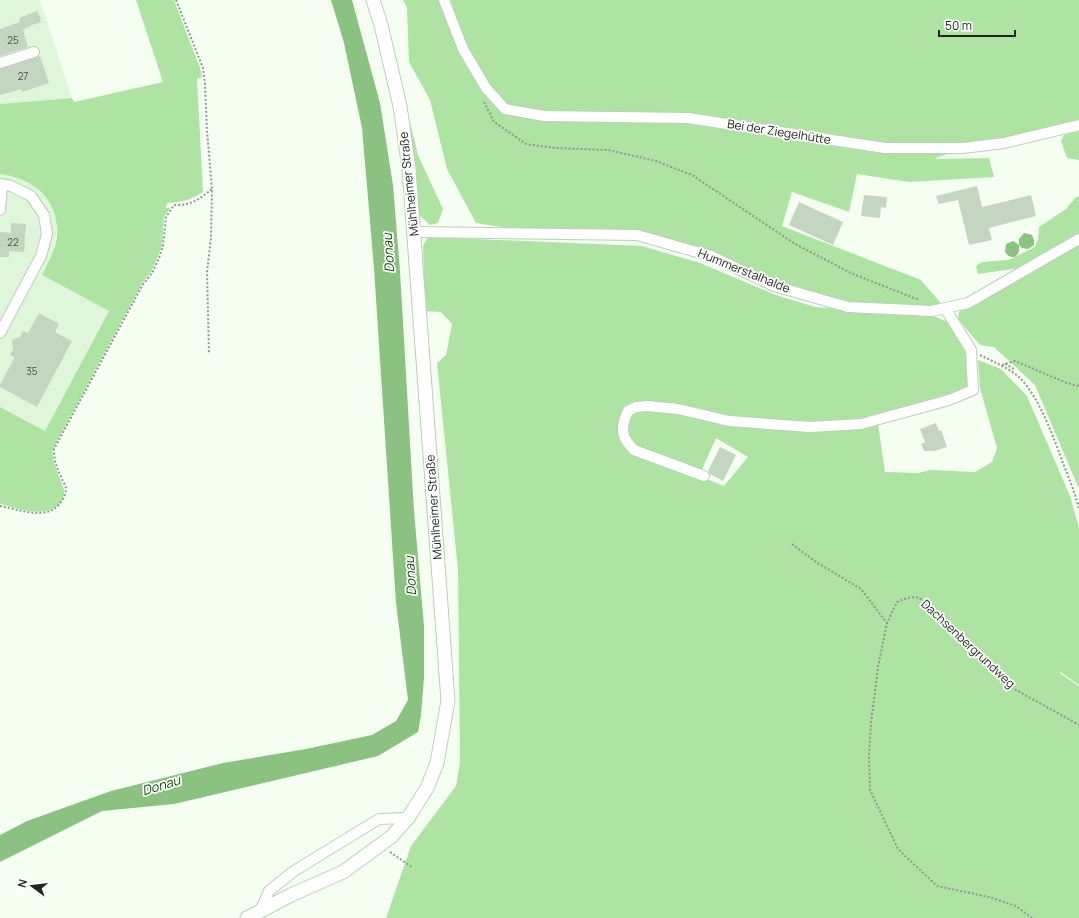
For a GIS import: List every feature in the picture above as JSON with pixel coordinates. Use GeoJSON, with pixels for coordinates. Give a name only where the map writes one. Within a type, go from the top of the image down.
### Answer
{"type":"FeatureCollection","features":[{"type":"Feature","properties":{"kind":"main road","name":"Mühlheimer Straße"},"geometry":{"type":"LineString","coordinates":[[247,918],[291,895],[343,872],[391,837],[408,818],[427,788],[437,763],[448,701],[409,169],[400,106],[381,25],[373,0]]}},
{"type":"Feature","properties":{"kind":"street","name":"Bei der Ziegelhütte"},"geometry":{"type":"LineString","coordinates":[[444,0],[463,49],[484,92],[505,109],[544,116],[688,118],[885,148],[963,148],[1004,143],[1079,125]]}},
{"type":"Feature","properties":{"kind":"street"},"geometry":{"type":"LineString","coordinates":[[0,63],[34,52]]}},
{"type":"Feature","properties":{"kind":"street"},"geometry":{"type":"LineString","coordinates":[[0,210],[1,184],[11,186],[31,196],[44,215],[47,234],[41,256],[0,333]]}},
{"type":"Feature","properties":{"kind":"street","name":"Hummerstalhalde"},"geometry":{"type":"LineString","coordinates":[[414,232],[637,235],[710,256],[774,286],[848,307],[932,311],[968,303],[1079,239]]}},
{"type":"Feature","properties":{"kind":"street"},"geometry":{"type":"LineString","coordinates":[[704,476],[634,450],[625,441],[623,432],[624,420],[628,411],[636,407],[647,406],[678,409],[729,421],[810,427],[861,424],[948,400],[972,390],[971,350],[945,308]]}},
{"type":"Feature","properties":{"kind":"street"},"geometry":{"type":"LineString","coordinates":[[260,911],[269,891],[294,871],[379,819],[408,818]]}},
{"type":"Feature","properties":{"kind":"path"},"geometry":{"type":"LineString","coordinates":[[176,0],[203,68],[205,84],[212,189],[211,238],[207,272],[209,354]]}},
{"type":"Feature","properties":{"kind":"path"},"geometry":{"type":"LineString","coordinates":[[484,92],[494,122],[526,144],[556,148],[608,150],[656,160],[692,175],[795,244],[853,274],[922,301]]}},
{"type":"Feature","properties":{"kind":"path"},"geometry":{"type":"LineString","coordinates":[[0,506],[40,513],[54,510],[63,501],[66,487],[55,463],[54,449],[142,286],[152,273],[163,246],[166,217],[174,206],[182,206],[198,200],[212,189]]}},
{"type":"Feature","properties":{"kind":"path"},"geometry":{"type":"LineString","coordinates":[[971,350],[1001,365],[1020,378],[1032,394],[1052,432],[1079,509]]}},
{"type":"Feature","properties":{"kind":"path"},"geometry":{"type":"LineString","coordinates":[[1001,365],[1015,361],[1067,383],[1079,386]]}},
{"type":"Feature","properties":{"kind":"path"},"geometry":{"type":"LineString","coordinates":[[1005,364],[1014,369]]}},
{"type":"Feature","properties":{"kind":"path"},"geometry":{"type":"LineString","coordinates":[[792,544],[816,562],[861,589],[887,623]]}},
{"type":"Feature","properties":{"kind":"path","name":"Dachsenbergrundweg"},"geometry":{"type":"LineString","coordinates":[[1032,918],[1016,906],[989,897],[937,886],[898,849],[870,790],[869,755],[871,723],[878,667],[887,623],[897,602],[910,596],[922,600],[933,613],[1009,686],[1079,725]]}},
{"type":"Feature","properties":{"kind":"path"},"geometry":{"type":"LineString","coordinates":[[375,848],[391,852],[413,868]]}},
{"type":"Feature","properties":{"kind":"shaded area"},"geometry":{"type":"Polygon","coordinates":[[[0,0],[40,0],[72,98],[0,104],[0,0]]]}},
{"type":"Feature","properties":{"kind":"shaded area"},"geometry":{"type":"Polygon","coordinates":[[[136,0],[174,0],[200,68],[202,77],[197,79],[203,192],[186,200],[167,203],[166,208],[170,208],[164,217],[162,246],[152,270],[142,284],[53,449],[53,460],[64,490],[62,500],[59,504],[46,511],[38,512],[22,510],[0,504],[0,407],[45,431],[109,311],[42,275],[56,241],[57,228],[55,216],[52,206],[39,190],[22,179],[0,174],[0,104],[72,98],[74,102],[163,82],[136,0]]]}},
{"type":"Feature","properties":{"kind":"shaded area"},"geometry":{"type":"Polygon","coordinates":[[[403,0],[1079,0],[1079,125],[963,148],[934,159],[989,158],[994,177],[909,182],[857,174],[849,212],[792,192],[782,226],[921,280],[945,308],[848,307],[774,286],[711,256],[637,235],[545,234],[476,223],[447,169],[430,100],[409,62],[407,8],[403,0]]]}},
{"type":"Feature","properties":{"kind":"shaded area"},"geometry":{"type":"Polygon","coordinates":[[[410,122],[418,155],[443,209],[438,223],[430,225],[419,215],[410,122]]]}},
{"type":"Feature","properties":{"kind":"shaded area"},"geometry":{"type":"Polygon","coordinates":[[[1079,131],[1079,160],[1067,158],[1061,141],[1064,135],[1079,131]]]}},
{"type":"Feature","properties":{"kind":"shaded area"},"geometry":{"type":"Polygon","coordinates":[[[0,174],[12,175],[24,179],[36,187],[47,197],[54,212],[57,229],[53,251],[42,275],[109,311],[45,431],[0,407],[0,174]]]}},
{"type":"Feature","properties":{"kind":"shaded area"},"geometry":{"type":"Polygon","coordinates":[[[1079,196],[1079,234],[1020,268],[978,274],[976,266],[982,262],[1008,260],[1035,247],[1038,239],[1039,227],[1066,209],[1075,198],[1079,196]]]}},
{"type":"Feature","properties":{"kind":"shaded area"},"geometry":{"type":"Polygon","coordinates":[[[428,237],[642,246],[700,263],[776,295],[815,307],[933,316],[946,321],[959,335],[968,360],[969,379],[966,390],[877,417],[885,472],[918,473],[930,470],[975,472],[992,462],[997,448],[980,388],[978,360],[1001,369],[1027,396],[1070,496],[1079,528],[1079,685],[1059,671],[1079,686],[1079,918],[386,918],[411,846],[456,786],[460,762],[458,570],[437,363],[446,355],[452,324],[441,312],[424,311],[423,246],[428,237]],[[716,438],[699,476],[724,486],[748,457],[716,438]]]}},
{"type":"Feature","properties":{"kind":"shaded area"},"geometry":{"type":"Polygon","coordinates":[[[1079,243],[1079,489],[1035,385],[994,347],[980,345],[958,319],[959,312],[1079,243]]]}},
{"type":"Feature","properties":{"kind":"water","name":"Donau"},"geometry":{"type":"Polygon","coordinates":[[[331,0],[352,0],[380,103],[393,185],[400,271],[414,511],[424,626],[424,678],[418,732],[378,756],[174,804],[102,811],[0,862],[0,835],[27,821],[111,791],[223,763],[306,749],[372,735],[396,721],[408,700],[396,603],[374,268],[362,128],[344,43],[331,0]]]}},
{"type":"Feature","properties":{"kind":"water"},"geometry":{"type":"Polygon","coordinates":[[[1024,233],[1032,235],[1034,245],[1028,249],[1022,248],[1019,245],[1019,239],[1024,233]]]}},
{"type":"Feature","properties":{"kind":"water"},"geometry":{"type":"Polygon","coordinates":[[[1013,241],[1019,245],[1019,252],[1013,257],[1010,257],[1005,252],[1006,244],[1013,241]]]}},
{"type":"Feature","properties":{"kind":"building"},"geometry":{"type":"Polygon","coordinates":[[[37,11],[41,22],[23,30],[28,47],[0,56],[0,29],[20,22],[19,18],[37,11]]]}},
{"type":"Feature","properties":{"kind":"building"},"geometry":{"type":"Polygon","coordinates":[[[40,56],[49,83],[22,92],[21,89],[0,95],[0,69],[40,56]]]}},
{"type":"Feature","properties":{"kind":"building"},"geometry":{"type":"Polygon","coordinates":[[[977,186],[982,207],[1031,195],[1036,216],[989,228],[992,240],[969,245],[958,200],[939,204],[936,196],[977,186]]]}},
{"type":"Feature","properties":{"kind":"building"},"geometry":{"type":"Polygon","coordinates":[[[864,195],[887,197],[886,208],[881,207],[880,218],[861,216],[864,195]]]}},
{"type":"Feature","properties":{"kind":"building"},"geometry":{"type":"Polygon","coordinates":[[[799,202],[843,222],[833,245],[789,225],[799,202]]]}},
{"type":"Feature","properties":{"kind":"building"},"geometry":{"type":"Polygon","coordinates":[[[11,223],[26,224],[24,252],[9,251],[9,257],[0,257],[0,232],[11,233],[11,223]]]}},
{"type":"Feature","properties":{"kind":"building"},"geometry":{"type":"Polygon","coordinates":[[[39,313],[59,324],[55,332],[72,341],[37,407],[0,387],[0,385],[15,357],[10,355],[13,349],[12,341],[20,337],[23,331],[28,333],[39,313]]]}},
{"type":"Feature","properties":{"kind":"building"},"geometry":{"type":"Polygon","coordinates":[[[936,423],[939,431],[941,430],[947,447],[934,451],[924,451],[921,444],[925,442],[920,429],[936,423]]]}},
{"type":"Feature","properties":{"kind":"building"},"geometry":{"type":"Polygon","coordinates":[[[720,447],[736,455],[723,481],[710,474],[708,471],[720,447]]]}}]}
